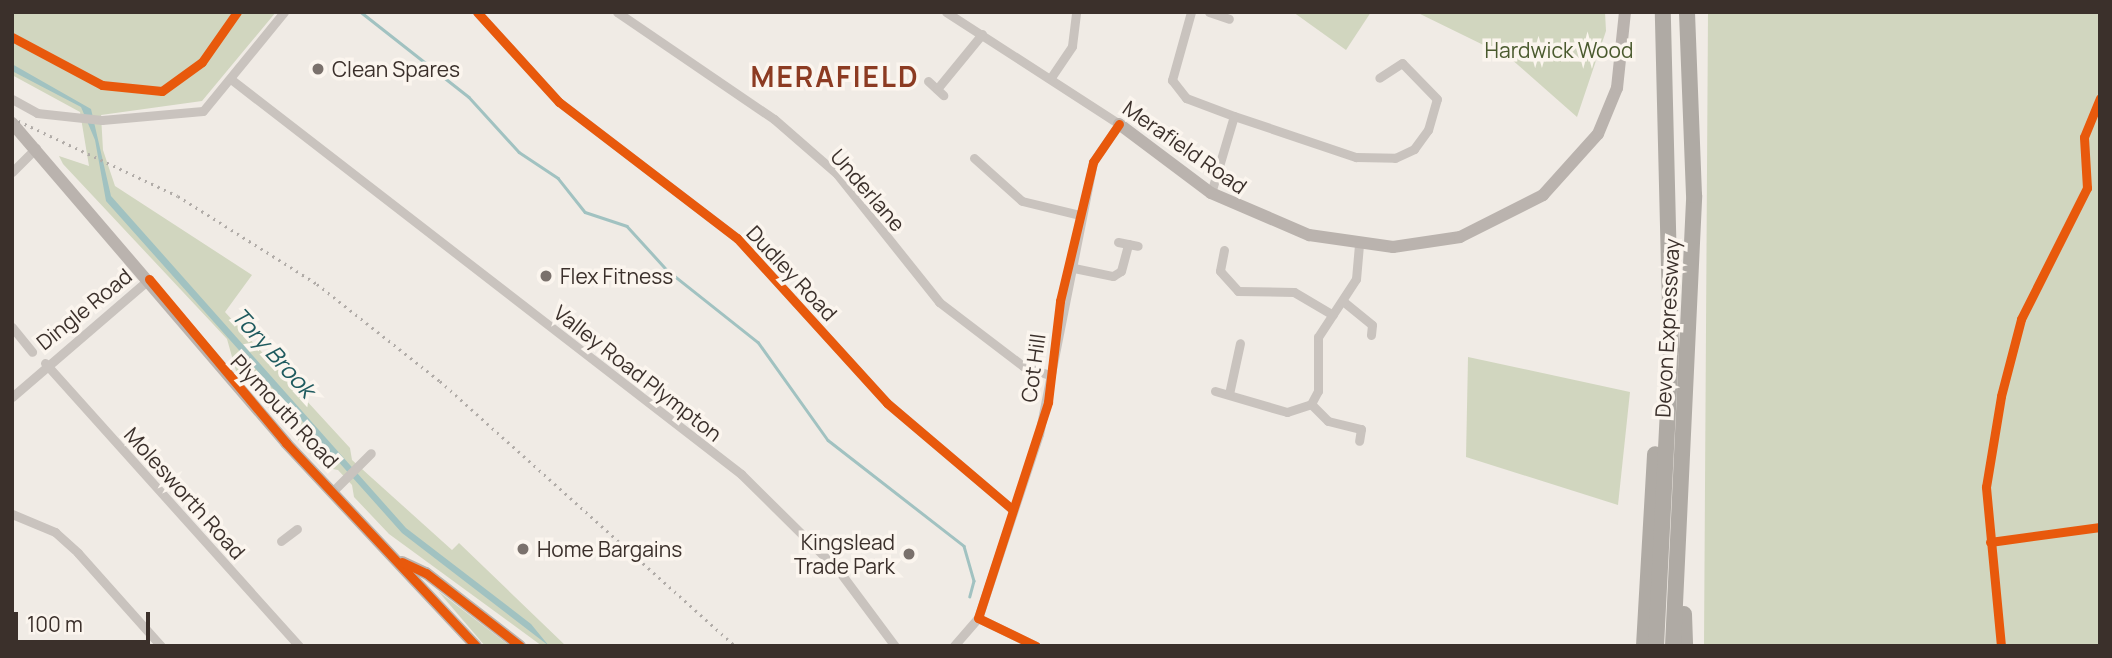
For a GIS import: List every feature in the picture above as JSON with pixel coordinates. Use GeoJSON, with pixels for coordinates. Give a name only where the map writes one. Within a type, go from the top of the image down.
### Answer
{"type":"FeatureCollection","features":[{"type":"Feature","properties":{"kind":"highway","name":"Devon Expressway"},"geometry":{"type":"LineString","coordinates":[[1656,642],[1670,295],[1663,12]]}},
{"type":"Feature","properties":{"kind":"highway","name":"Devon Expressway"},"geometry":{"type":"LineString","coordinates":[[1673,646],[1694,222],[1688,12]]}},
{"type":"Feature","properties":{"kind":"highway"},"geometry":{"type":"LineString","coordinates":[[1644,646],[1670,295]]}},
{"type":"Feature","properties":{"kind":"highway"},"geometry":{"type":"LineString","coordinates":[[1676,571],[1685,646]]}},
{"type":"Feature","properties":{"kind":"main road","name":"Merafield Road"},"geometry":{"type":"LineString","coordinates":[[1119,124],[1211,193],[1255,216],[1359,245],[1420,246],[1460,237],[1513,215],[1551,188],[1598,134],[1617,88],[1625,12]]}},
{"type":"Feature","properties":{"kind":"main road","name":"Plymouth Road"},"geometry":{"type":"LineString","coordinates":[[12,123],[149,279],[286,443],[402,562],[476,646]]}},
{"type":"Feature","properties":{"kind":"main road","name":"Plymouth Road"},"geometry":{"type":"LineString","coordinates":[[402,562],[426,573],[520,646]]}},
{"type":"Feature","properties":{"kind":"street"},"geometry":{"type":"LineString","coordinates":[[12,99],[37,113],[82,119],[102,120],[203,111],[232,80],[284,12]]}},
{"type":"Feature","properties":{"kind":"street","name":"Dudley Road"},"geometry":{"type":"LineString","coordinates":[[477,12],[559,102],[737,238],[887,403],[1013,509]]}},
{"type":"Feature","properties":{"kind":"street","name":"Underlane"},"geometry":{"type":"LineString","coordinates":[[617,12],[774,119],[837,174],[939,302],[1024,366],[1049,375]]}},
{"type":"Feature","properties":{"kind":"street","name":"Merafield Road"},"geometry":{"type":"LineString","coordinates":[[946,12],[1052,76],[1119,124]]}},
{"type":"Feature","properties":{"kind":"street"},"geometry":{"type":"LineString","coordinates":[[1052,76],[1072,46],[1076,12]]}},
{"type":"Feature","properties":{"kind":"street"},"geometry":{"type":"LineString","coordinates":[[1192,12],[1172,80],[1186,98],[1234,116],[1356,157],[1395,158],[1414,149],[1428,130],[1437,99],[1402,63],[1378,78]]}},
{"type":"Feature","properties":{"kind":"street"},"geometry":{"type":"LineString","coordinates":[[1209,12],[1229,19]]}},
{"type":"Feature","properties":{"kind":"street"},"geometry":{"type":"LineString","coordinates":[[928,81],[940,92],[982,34]]}},
{"type":"Feature","properties":{"kind":"street","name":"Valley Road Plympton"},"geometry":{"type":"LineString","coordinates":[[232,80],[741,474],[839,571],[895,646]]}},
{"type":"Feature","properties":{"kind":"street"},"geometry":{"type":"LineString","coordinates":[[1211,193],[1234,116]]}},
{"type":"Feature","properties":{"kind":"street","name":"Cot Hill"},"geometry":{"type":"LineString","coordinates":[[954,646],[978,618],[1048,402],[1049,375],[1080,215],[1102,141],[1119,124]]}},
{"type":"Feature","properties":{"kind":"street"},"geometry":{"type":"LineString","coordinates":[[12,172],[17,159],[32,144]]}},
{"type":"Feature","properties":{"kind":"street"},"geometry":{"type":"LineString","coordinates":[[974,158],[1022,201],[1080,215]]}},
{"type":"Feature","properties":{"kind":"street"},"geometry":{"type":"LineString","coordinates":[[1069,267],[1113,276],[1121,271],[1128,244]]}},
{"type":"Feature","properties":{"kind":"street"},"geometry":{"type":"LineString","coordinates":[[1215,391],[1287,412],[1311,404],[1318,391],[1318,337],[1356,279],[1359,245]]}},
{"type":"Feature","properties":{"kind":"street"},"geometry":{"type":"LineString","coordinates":[[1224,250],[1220,271],[1238,291],[1294,292],[1333,314]]}},
{"type":"Feature","properties":{"kind":"street","name":"Dingle Road"},"geometry":{"type":"LineString","coordinates":[[12,397],[45,363],[149,279]]}},
{"type":"Feature","properties":{"kind":"street"},"geometry":{"type":"LineString","coordinates":[[1343,302],[1372,325],[1371,335]]}},
{"type":"Feature","properties":{"kind":"street"},"geometry":{"type":"LineString","coordinates":[[12,327],[32,352]]}},
{"type":"Feature","properties":{"kind":"street"},"geometry":{"type":"LineString","coordinates":[[1229,394],[1240,343]]}},
{"type":"Feature","properties":{"kind":"street","name":"Molesworth Road"},"geometry":{"type":"LineString","coordinates":[[45,363],[299,646]]}},
{"type":"Feature","properties":{"kind":"street"},"geometry":{"type":"LineString","coordinates":[[1311,404],[1328,421],[1361,429],[1359,442]]}},
{"type":"Feature","properties":{"kind":"street"},"geometry":{"type":"LineString","coordinates":[[334,490],[371,453]]}},
{"type":"Feature","properties":{"kind":"street"},"geometry":{"type":"LineString","coordinates":[[12,514],[55,532],[78,552],[161,646]]}},
{"type":"Feature","properties":{"kind":"street"},"geometry":{"type":"LineString","coordinates":[[281,541],[297,529]]}},
{"type":"Feature","properties":{"kind":"street"},"geometry":{"type":"LineString","coordinates":[[978,618],[1036,646]]}},
{"type":"Feature","properties":{"kind":"green space"},"geometry":{"type":"Polygon","coordinates":[[[12,12],[276,12],[202,101],[101,115],[103,150],[115,186],[252,275],[225,312],[350,448],[352,460],[452,550],[459,543],[566,646],[542,646],[389,534],[354,497],[352,485],[338,470],[323,467],[236,371],[227,339],[63,164],[59,156],[89,166],[80,112],[12,75],[12,12]]]}},
{"type":"Feature","properties":{"kind":"green space"},"geometry":{"type":"Polygon","coordinates":[[[1293,12],[1371,12],[1346,50],[1293,12]]]}},
{"type":"Feature","properties":{"kind":"green space","name":"Hardwick Wood"},"geometry":{"type":"Polygon","coordinates":[[[1416,12],[1605,12],[1606,31],[1577,117],[1510,58],[1416,12]]]}},
{"type":"Feature","properties":{"kind":"green space"},"geometry":{"type":"Polygon","coordinates":[[[1708,12],[2100,12],[2100,646],[1704,646],[1708,12]]]}},
{"type":"Feature","properties":{"kind":"green space"},"geometry":{"type":"Polygon","coordinates":[[[1468,357],[1630,392],[1618,505],[1466,457],[1468,357]]]}},
{"type":"Feature","properties":{"kind":"green space"},"geometry":{"type":"Polygon","coordinates":[[[438,591],[510,646],[485,646],[438,591]]]}},
{"type":"Feature","properties":{"kind":"water"},"geometry":{"type":"Polygon","coordinates":[[[12,64],[91,109],[111,196],[406,528],[531,624],[549,646],[402,533],[106,201],[95,140],[81,107],[12,71],[12,64]]]}},
{"type":"Feature","properties":{"kind":"waterway"},"geometry":{"type":"LineString","coordinates":[[361,12],[469,97],[519,152],[558,178],[585,212],[627,226],[667,270],[758,342],[828,440],[964,546],[974,581],[970,596]]}},
{"type":"Feature","properties":{"kind":"railway"},"geometry":{"type":"LineString","coordinates":[[12,118],[178,196],[317,284],[440,381],[735,646]]}},
{"type":"Feature","properties":{"kind":"cycle path"},"geometry":{"type":"LineString","coordinates":[[12,37],[102,85],[162,91],[202,62],[237,12]]}},
{"type":"Feature","properties":{"kind":"cycle path"},"geometry":{"type":"LineString","coordinates":[[477,12],[559,102],[737,238],[887,403],[1012,509]]}},
{"type":"Feature","properties":{"kind":"cycle path"},"geometry":{"type":"LineString","coordinates":[[2001,646],[1986,487],[2001,396],[2021,319],[2087,188],[2084,137],[2100,98]]}},
{"type":"Feature","properties":{"kind":"cycle path"},"geometry":{"type":"LineString","coordinates":[[1036,646],[978,618],[1048,402],[1060,301],[1093,162],[1119,124]]}},
{"type":"Feature","properties":{"kind":"cycle path"},"geometry":{"type":"LineString","coordinates":[[149,279],[286,443],[476,646]]}},
{"type":"Feature","properties":{"kind":"cycle path"},"geometry":{"type":"LineString","coordinates":[[1990,542],[2100,527]]}},
{"type":"Feature","properties":{"kind":"cycle path"},"geometry":{"type":"LineString","coordinates":[[402,562],[426,573],[520,646]]}},
{"type":"Feature","properties":{"kind":"place","name":"Clean Spares"},"geometry":{"type":"Point","coordinates":[318,69]}},
{"type":"Feature","properties":{"kind":"place","name":"Flex Fitness"},"geometry":{"type":"Point","coordinates":[546,276]}},
{"type":"Feature","properties":{"kind":"place","name":"Home Bargains"},"geometry":{"type":"Point","coordinates":[523,549]}},
{"type":"Feature","properties":{"kind":"place","name":"Kingslead Trade Park"},"geometry":{"type":"Point","coordinates":[909,554]}},
{"type":"Feature","properties":{"kind":"district","name":"MERAFIELD"},"geometry":{"type":"Point","coordinates":[835,76]}},
{"type":"Feature","properties":{"kind":"water label","name":"Tory Brook"},"geometry":{"type":"Point","coordinates":[274,352]}}]}
